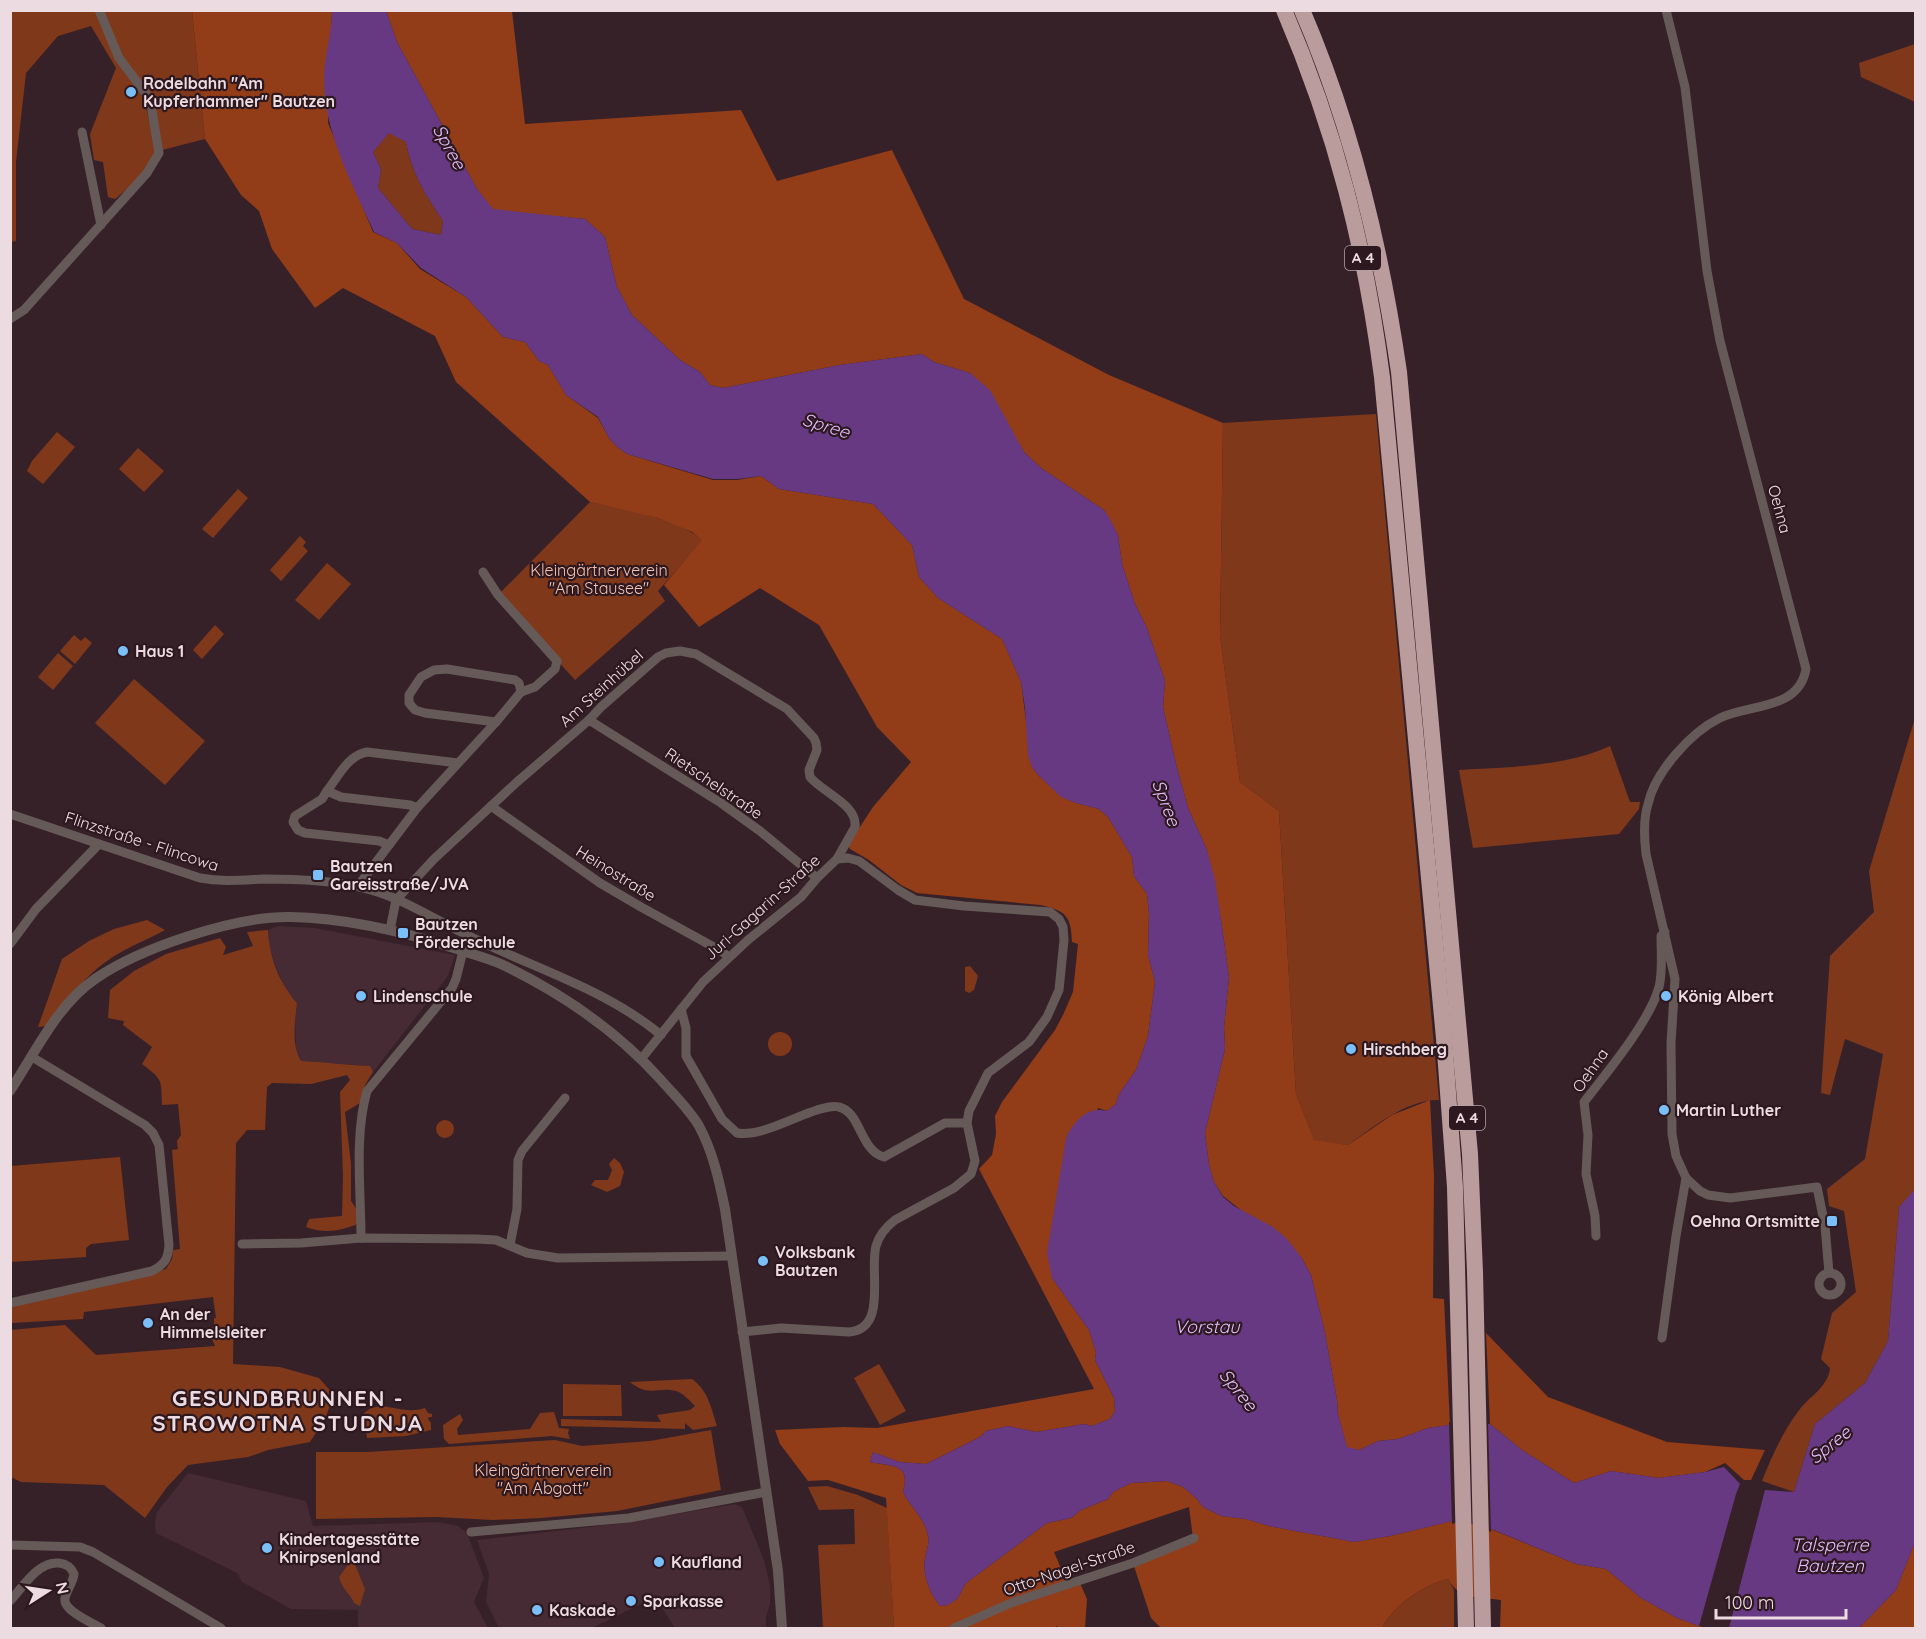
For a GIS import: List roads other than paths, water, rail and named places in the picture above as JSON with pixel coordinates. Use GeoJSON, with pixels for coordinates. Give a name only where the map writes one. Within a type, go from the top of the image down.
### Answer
{"type":"FeatureCollection","features":[{"type":"Feature","properties":{"kind":"highway","name":"A 4"},"geometry":{"type":"LineString","coordinates":[[1284,10],[1322,107],[1343,174],[1374,310],[1434,837]]}},
{"type":"Feature","properties":{"kind":"highway","name":"A 4"},"geometry":{"type":"LineString","coordinates":[[1302,10],[1338,102],[1359,169],[1389,306],[1399,372],[1437,871],[1470,1154],[1468,1367],[1473,1578],[1466,1629]]}},
{"type":"Feature","properties":{"kind":"highway","name":"A 4"},"geometry":{"type":"LineString","coordinates":[[1473,1578],[1483,1629]]}},
{"type":"Feature","properties":{"kind":"street"},"geometry":{"type":"LineString","coordinates":[[10,319],[24,310],[101,225],[147,172],[159,153],[150,99],[119,58],[99,10]]}},
{"type":"Feature","properties":{"kind":"street","name":"Oehna"},"geometry":{"type":"LineString","coordinates":[[1666,10],[1685,87],[1713,308],[1806,669],[1799,689],[1793,694],[1720,718],[1685,742],[1660,777],[1648,802],[1644,833],[1650,874],[1676,980],[1671,1043],[1672,1134],[1676,1156],[1686,1178]]}},
{"type":"Feature","properties":{"kind":"street"},"geometry":{"type":"LineString","coordinates":[[82,132],[101,225]]}},
{"type":"Feature","properties":{"kind":"street"},"geometry":{"type":"LineString","coordinates":[[358,886],[417,808],[521,692],[536,687],[555,669],[557,661],[498,595],[483,572]]}},
{"type":"Feature","properties":{"kind":"street","name":"Am Steinhübel"},"geometry":{"type":"LineString","coordinates":[[396,900],[434,859],[517,782],[658,657],[673,651],[687,651],[706,660],[787,709],[814,738],[817,750],[808,770],[810,777],[849,809],[856,821],[837,859]]}},
{"type":"Feature","properties":{"kind":"street"},"geometry":{"type":"LineString","coordinates":[[496,722],[415,710],[409,703],[409,695],[420,677],[434,670],[447,669],[515,680],[519,683],[521,692]]}},
{"type":"Feature","properties":{"kind":"street","name":"Rietschelstraße"},"geometry":{"type":"LineString","coordinates":[[589,720],[721,803],[760,831],[817,878]]}},
{"type":"Feature","properties":{"kind":"street"},"geometry":{"type":"LineString","coordinates":[[389,845],[379,841],[305,833],[298,830],[293,822],[295,816],[322,799],[350,760],[359,753],[458,763]]}},
{"type":"Feature","properties":{"kind":"street"},"geometry":{"type":"LineString","coordinates":[[327,791],[341,797],[410,805],[417,808]]}},
{"type":"Feature","properties":{"kind":"street","name":"Heinostraße"},"geometry":{"type":"LineString","coordinates":[[491,806],[600,883],[729,957]]}},
{"type":"Feature","properties":{"kind":"street","name":"Flinzstraße - Flincowa"},"geometry":{"type":"LineString","coordinates":[[10,814],[200,878],[221,881],[296,880],[358,886],[415,906],[463,933],[608,999],[634,1013],[661,1035]]}},
{"type":"Feature","properties":{"kind":"street"},"geometry":{"type":"LineString","coordinates":[[10,944],[36,909],[99,844]]}},
{"type":"Feature","properties":{"kind":"street","name":"Juri-Gagarin-Straße"},"geometry":{"type":"LineString","coordinates":[[642,1058],[704,981],[729,957],[801,897],[837,859],[854,859],[915,900],[1050,912],[1059,919],[1063,927],[1064,940],[1059,990],[1053,1006],[1029,1042],[988,1073],[969,1111],[967,1123]]}},
{"type":"Feature","properties":{"kind":"street"},"geometry":{"type":"LineString","coordinates":[[390,930],[396,900]]}},
{"type":"Feature","properties":{"kind":"street"},"geometry":{"type":"LineString","coordinates":[[10,1091],[56,1020],[71,1001],[94,979],[131,959],[173,942],[242,922],[289,917],[390,930],[501,964],[549,990],[607,1029],[642,1058],[680,1101],[706,1141],[718,1173],[778,1571],[782,1629]]}},
{"type":"Feature","properties":{"kind":"street","name":"Oehna"},"geometry":{"type":"LineString","coordinates":[[1596,1236],[1595,1216],[1587,1184],[1588,1135],[1584,1102],[1608,1072],[1650,1009],[1659,987],[1661,936],[1665,932]]}},
{"type":"Feature","properties":{"kind":"street"},"geometry":{"type":"LineString","coordinates":[[361,1238],[360,1132],[367,1091],[452,988],[463,951]]}},
{"type":"Feature","properties":{"kind":"street"},"geometry":{"type":"LineString","coordinates":[[681,1009],[686,1028],[686,1056],[722,1119],[737,1133],[754,1133],[801,1115],[829,1107],[841,1107],[852,1116],[870,1149],[876,1155],[884,1157],[945,1123],[967,1123],[972,1142],[975,1161],[971,1174],[954,1188],[895,1220],[878,1239],[874,1257],[874,1307],[866,1326],[854,1332],[839,1333],[781,1328],[742,1332]]}},
{"type":"Feature","properties":{"kind":"street"},"geometry":{"type":"LineString","coordinates":[[10,1303],[152,1270],[164,1265],[169,1245],[159,1144],[153,1133],[145,1125],[32,1057]]}},
{"type":"Feature","properties":{"kind":"street"},"geometry":{"type":"LineString","coordinates":[[510,1245],[517,1209],[518,1160],[522,1151],[566,1098]]}},
{"type":"Feature","properties":{"kind":"street"},"geometry":{"type":"LineString","coordinates":[[1686,1178],[1708,1195],[1730,1198],[1817,1187],[1825,1226],[1829,1273]]}},
{"type":"Feature","properties":{"kind":"street"},"geometry":{"type":"LineString","coordinates":[[1662,1338],[1686,1178]]}},
{"type":"Feature","properties":{"kind":"street"},"geometry":{"type":"LineString","coordinates":[[242,1244],[301,1243],[361,1238],[476,1239],[496,1240],[527,1253],[558,1258],[731,1256]]}},
{"type":"Feature","properties":{"kind":"street"},"geometry":{"type":"LineString","coordinates":[[471,1532],[629,1518],[766,1492]]}},
{"type":"Feature","properties":{"kind":"street","name":"Otto-Nagel-Straße"},"geometry":{"type":"LineString","coordinates":[[954,1629],[1011,1603],[1132,1563],[1194,1538]]}},
{"type":"Feature","properties":{"kind":"street"},"geometry":{"type":"LineString","coordinates":[[10,1545],[80,1547],[93,1552],[221,1629]]}},
{"type":"Feature","properties":{"kind":"street"},"geometry":{"type":"LineString","coordinates":[[10,1601],[40,1568],[53,1563],[67,1565],[74,1574],[65,1604],[70,1610],[101,1629]]}},
{"type":"Feature","properties":{"kind":"water","name":"Vorstau"},"geometry":{"type":"Polygon","coordinates":[[[332,11],[386,11],[397,42],[477,189],[493,209],[585,219],[605,237],[617,287],[632,315],[680,360],[700,372],[710,385],[723,388],[840,365],[922,354],[934,362],[970,373],[990,390],[1024,452],[1041,468],[1104,510],[1118,535],[1122,564],[1165,681],[1163,707],[1176,764],[1188,808],[1207,850],[1215,880],[1229,977],[1224,1027],[1225,1049],[1205,1133],[1209,1165],[1214,1182],[1223,1197],[1234,1206],[1273,1227],[1287,1239],[1311,1275],[1325,1333],[1338,1414],[1347,1447],[1359,1450],[1378,1441],[1398,1439],[1428,1428],[1462,1423],[1490,1424],[1522,1450],[1574,1483],[1611,1471],[1659,1478],[1724,1467],[1740,1484],[1699,1626],[1677,1618],[1641,1598],[1606,1569],[1576,1564],[1465,1518],[1354,1542],[1269,1526],[1246,1519],[1221,1516],[1203,1507],[1183,1487],[1167,1481],[1131,1483],[1113,1492],[1108,1499],[1081,1510],[1071,1518],[1047,1523],[966,1583],[957,1599],[948,1605],[940,1606],[930,1590],[926,1577],[924,1565],[928,1536],[921,1518],[903,1492],[905,1483],[902,1471],[893,1466],[870,1462],[873,1452],[899,1462],[926,1464],[980,1437],[986,1431],[1008,1426],[1036,1432],[1084,1424],[1092,1426],[1110,1419],[1115,1411],[1114,1398],[1095,1360],[1096,1352],[1089,1330],[1052,1278],[1047,1253],[1066,1138],[1082,1116],[1093,1111],[1107,1111],[1116,1104],[1119,1094],[1136,1070],[1148,1036],[1155,982],[1148,955],[1147,894],[1134,876],[1132,857],[1108,817],[1099,809],[1061,797],[1032,767],[1028,755],[1021,682],[1002,639],[938,598],[919,577],[912,545],[873,504],[779,489],[761,476],[713,479],[627,454],[609,438],[598,417],[566,395],[548,365],[539,361],[525,342],[503,337],[466,297],[421,268],[397,243],[374,232],[334,138],[325,99],[325,62],[332,11]],[[389,133],[373,152],[381,169],[378,188],[412,229],[441,235],[443,221],[420,183],[406,142],[389,133]]]}},
{"type":"Feature","properties":{"kind":"water","name":"Talsperre Bautzen"},"geometry":{"type":"Polygon","coordinates":[[[1915,1189],[1915,1542],[1896,1590],[1859,1628],[1729,1628],[1765,1490],[1794,1492],[1815,1424],[1865,1383],[1888,1341],[1899,1207],[1915,1189]]]}},
{"type":"Feature","properties":{"kind":"place","name":"Rodelbahn \"Am Kupferhammer\" Bautzen"},"geometry":{"type":"Point","coordinates":[131,92]}},
{"type":"Feature","properties":{"kind":"place","name":"Haus 1"},"geometry":{"type":"Point","coordinates":[123,651]}},
{"type":"Feature","properties":{"kind":"place","name":"Bautzen Gareisstraße/JVA"},"geometry":{"type":"Point","coordinates":[318,875]}},
{"type":"Feature","properties":{"kind":"place","name":"Bautzen Förderschule"},"geometry":{"type":"Point","coordinates":[403,933]}},
{"type":"Feature","properties":{"kind":"place","name":"Lindenschule"},"geometry":{"type":"Point","coordinates":[361,996]}},
{"type":"Feature","properties":{"kind":"place","name":"König Albert"},"geometry":{"type":"Point","coordinates":[1666,996]}},
{"type":"Feature","properties":{"kind":"place","name":"Hirschberg"},"geometry":{"type":"Point","coordinates":[1351,1049]}},
{"type":"Feature","properties":{"kind":"place","name":"Martin Luther"},"geometry":{"type":"Point","coordinates":[1664,1110]}},
{"type":"Feature","properties":{"kind":"place","name":"Oehna Ortsmitte"},"geometry":{"type":"Point","coordinates":[1832,1221]}},
{"type":"Feature","properties":{"kind":"place","name":"Volksbank Bautzen"},"geometry":{"type":"Point","coordinates":[763,1261]}},
{"type":"Feature","properties":{"kind":"place","name":"An der Himmelsleiter"},"geometry":{"type":"Point","coordinates":[148,1323]}},
{"type":"Feature","properties":{"kind":"place","name":"Kindertagesstätte Knirpsenland"},"geometry":{"type":"Point","coordinates":[267,1548]}},
{"type":"Feature","properties":{"kind":"place","name":"Kaufland"},"geometry":{"type":"Point","coordinates":[659,1562]}},
{"type":"Feature","properties":{"kind":"place","name":"Sparkasse"},"geometry":{"type":"Point","coordinates":[631,1601]}},
{"type":"Feature","properties":{"kind":"place","name":"Kaskade"},"geometry":{"type":"Point","coordinates":[537,1610]}},
{"type":"Feature","properties":{"kind":"district","name":"GESUNDBRUNNEN - STROWOTNA STUDNJA"},"geometry":{"type":"Point","coordinates":[288,1410]}},
{"type":"Feature","properties":{"kind":"water label","name":"Spree"},"geometry":{"type":"Point","coordinates":[449,147]}},
{"type":"Feature","properties":{"kind":"water label","name":"Spree"},"geometry":{"type":"Point","coordinates":[826,426]}},
{"type":"Feature","properties":{"kind":"water label","name":"Spree"},"geometry":{"type":"Point","coordinates":[1166,803]}},
{"type":"Feature","properties":{"kind":"water label","name":"Spree"},"geometry":{"type":"Point","coordinates":[1238,1390]}},
{"type":"Feature","properties":{"kind":"water label","name":"Spree"},"geometry":{"type":"Point","coordinates":[1830,1445]}},
{"type":"Feature","properties":{"kind":"park label","name":"Kleingärtnerverein \"Am Stausee\""},"geometry":{"type":"Point","coordinates":[599,579]}},
{"type":"Feature","properties":{"kind":"park label","name":"Kleingärtnerverein \"Am Abgott\""},"geometry":{"type":"Point","coordinates":[543,1479]}}]}
